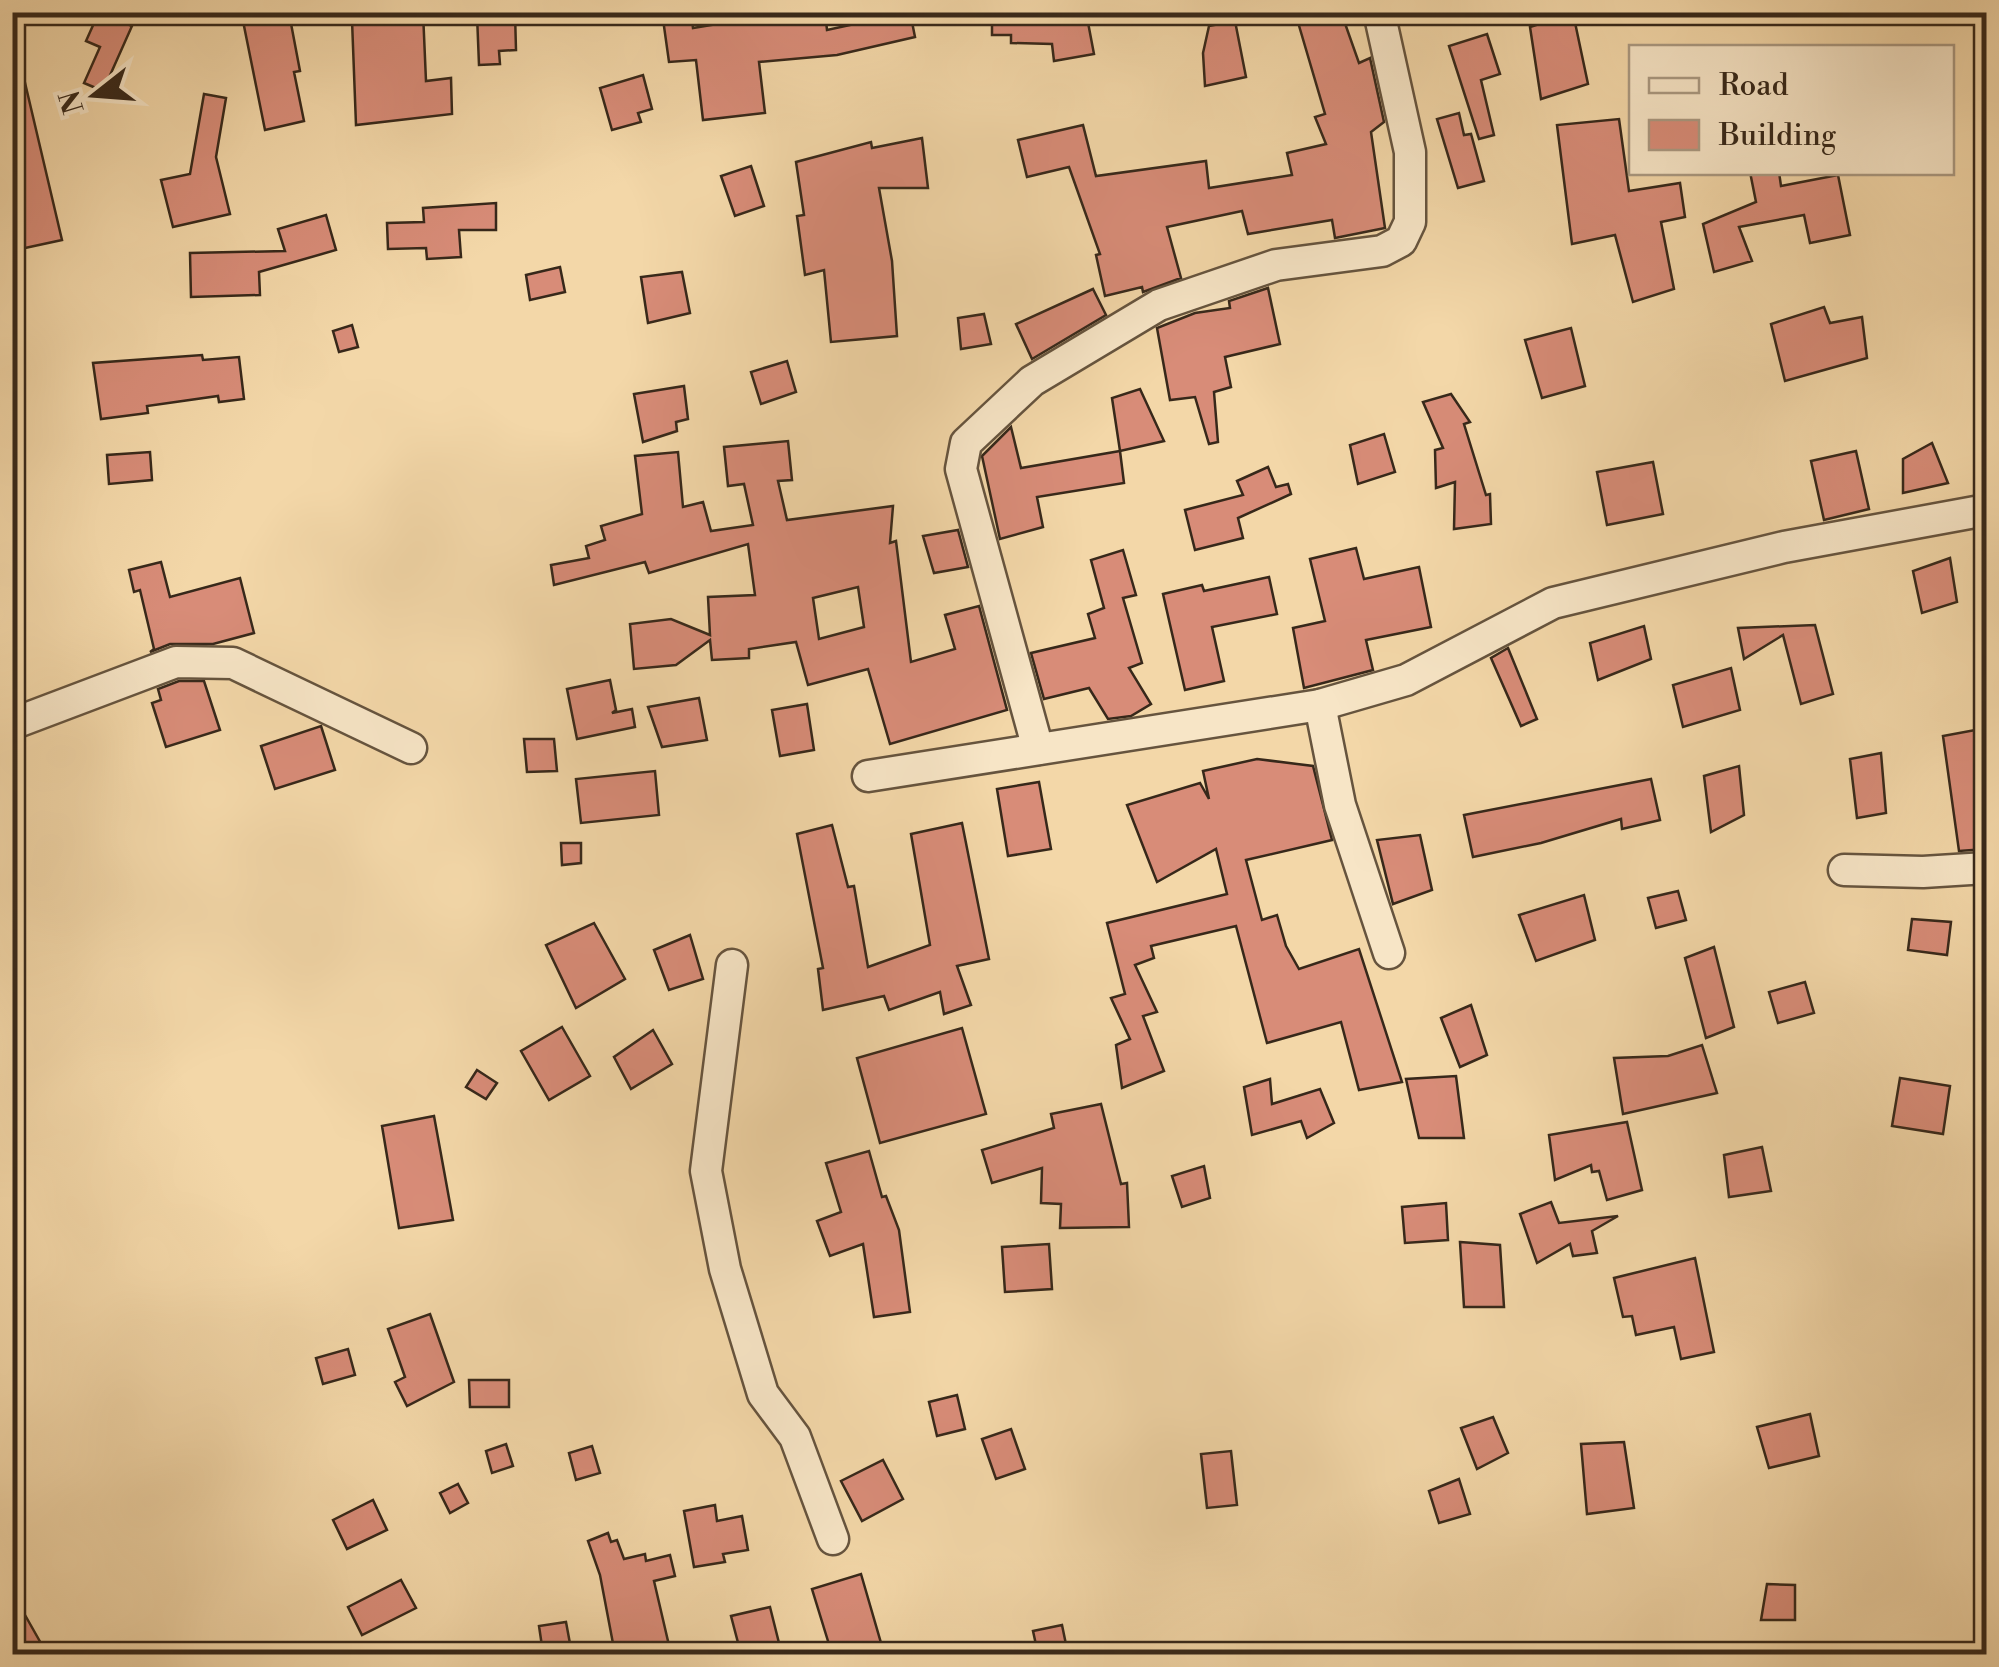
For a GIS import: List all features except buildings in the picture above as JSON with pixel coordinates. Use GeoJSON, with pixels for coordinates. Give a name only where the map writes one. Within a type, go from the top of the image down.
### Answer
{"type":"FeatureCollection","features":[{"type":"Feature","properties":{"kind":"street"},"geometry":{"type":"LineString","coordinates":[[1038,749],[961,470],[966,442],[1032,381],[1159,305],[1276,266],[1382,251],[1401,241],[1410,222],[1410,152],[1380,12]]}},
{"type":"Feature","properties":{"kind":"street"},"geometry":{"type":"LineString","coordinates":[[868,776],[1320,706],[1406,680],[1553,604],[1784,546],[1986,510]]}},
{"type":"Feature","properties":{"kind":"street"},"geometry":{"type":"LineString","coordinates":[[12,724],[176,662],[234,664],[411,748]]}},
{"type":"Feature","properties":{"kind":"street"},"geometry":{"type":"LineString","coordinates":[[1320,706],[1340,804],[1389,953]]}},
{"type":"Feature","properties":{"kind":"street"},"geometry":{"type":"LineString","coordinates":[[1844,870],[1923,872],[1986,868]]}},
{"type":"Feature","properties":{"kind":"street"},"geometry":{"type":"LineString","coordinates":[[732,965],[706,1172],[725,1269],[764,1394],[794,1437],[833,1539]]}}]}
